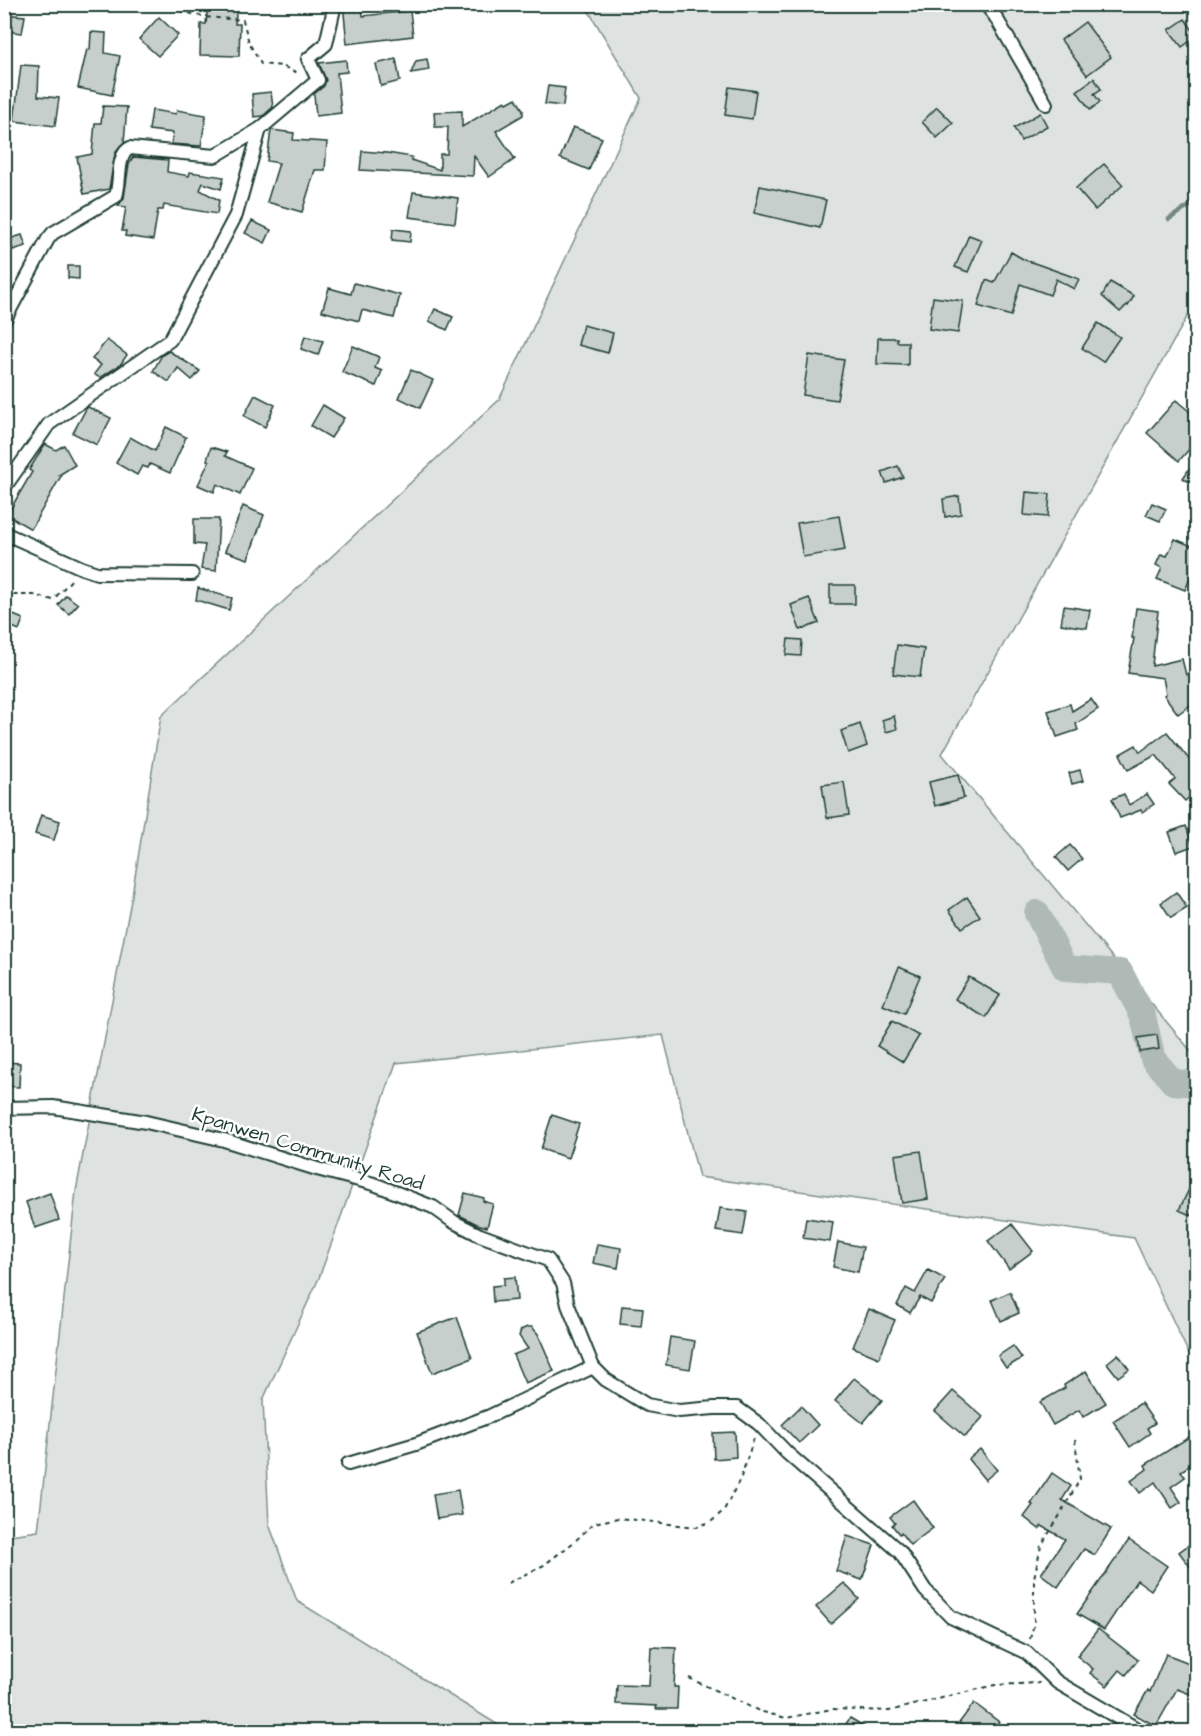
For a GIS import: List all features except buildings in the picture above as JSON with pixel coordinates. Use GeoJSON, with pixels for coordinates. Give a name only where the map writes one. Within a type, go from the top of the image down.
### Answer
{"type":"FeatureCollection","features":[{"type":"Feature","properties":{"kind":"street"},"geometry":{"type":"LineString","coordinates":[[4,321],[53,233],[116,196],[122,155],[125,150],[130,148],[215,156],[260,129],[318,80],[308,59],[326,44],[335,4]]}},
{"type":"Feature","properties":{"kind":"street"},"geometry":{"type":"LineString","coordinates":[[985,4],[996,16],[1046,104]]}},
{"type":"Feature","properties":{"kind":"street"},"geometry":{"type":"LineString","coordinates":[[4,488],[49,424],[170,340],[236,215],[260,129]]}},
{"type":"Feature","properties":{"kind":"street"},"geometry":{"type":"LineString","coordinates":[[4,533],[97,573],[192,574]]}},
{"type":"Feature","properties":{"kind":"street","name":"Kpanwen Community Road"},"geometry":{"type":"LineString","coordinates":[[4,1108],[53,1107],[146,1122],[225,1140],[317,1169],[375,1184],[433,1207],[454,1222],[480,1235],[548,1260],[562,1283],[568,1305],[594,1367],[606,1380],[647,1405],[679,1411],[737,1408],[759,1424],[787,1453],[900,1552],[925,1590],[951,1617],[1027,1653],[1057,1682],[1142,1731]]}},
{"type":"Feature","properties":{"kind":"street"},"geometry":{"type":"LineString","coordinates":[[348,1464],[416,1444],[490,1416],[594,1367]]}},
{"type":"Feature","properties":{"kind":"path"},"geometry":{"type":"LineString","coordinates":[[154,4],[204,17],[243,20],[249,43],[261,64],[282,66],[318,80]]}},
{"type":"Feature","properties":{"kind":"path"},"geometry":{"type":"LineString","coordinates":[[4,595],[34,595],[53,600],[82,568]]}},
{"type":"Feature","properties":{"kind":"path"},"geometry":{"type":"LineString","coordinates":[[508,1583],[544,1565],[594,1523],[618,1518],[697,1527],[712,1521],[724,1510],[741,1477],[759,1424]]}},
{"type":"Feature","properties":{"kind":"path"},"geometry":{"type":"LineString","coordinates":[[1027,1653],[1034,1624],[1035,1578],[1041,1546],[1080,1479],[1075,1440]]}},
{"type":"Feature","properties":{"kind":"path"},"geometry":{"type":"LineString","coordinates":[[688,1678],[759,1711],[786,1718],[832,1710],[889,1711],[995,1685],[1057,1682]]}},
{"type":"Feature","properties":{"kind":"shaded area"},"geometry":{"type":"Polygon","coordinates":[[[585,5],[1196,5],[1196,301],[942,754],[1196,1057],[1196,1369],[1134,1238],[699,1177],[663,1035],[396,1063],[319,1278],[263,1400],[269,1524],[297,1601],[508,1731],[5,1731],[4,1536],[38,1531],[76,1191],[132,895],[161,716],[499,400],[641,98],[585,5]]]}},
{"type":"Feature","properties":{"kind":"waterway"},"geometry":{"type":"LineString","coordinates":[[1169,219],[1196,202]]}},
{"type":"Feature","properties":{"kind":"waterway"},"geometry":{"type":"LineString","coordinates":[[1037,913],[1065,968],[1120,972],[1143,1016],[1153,1059],[1173,1082],[1196,1084]]}}]}
